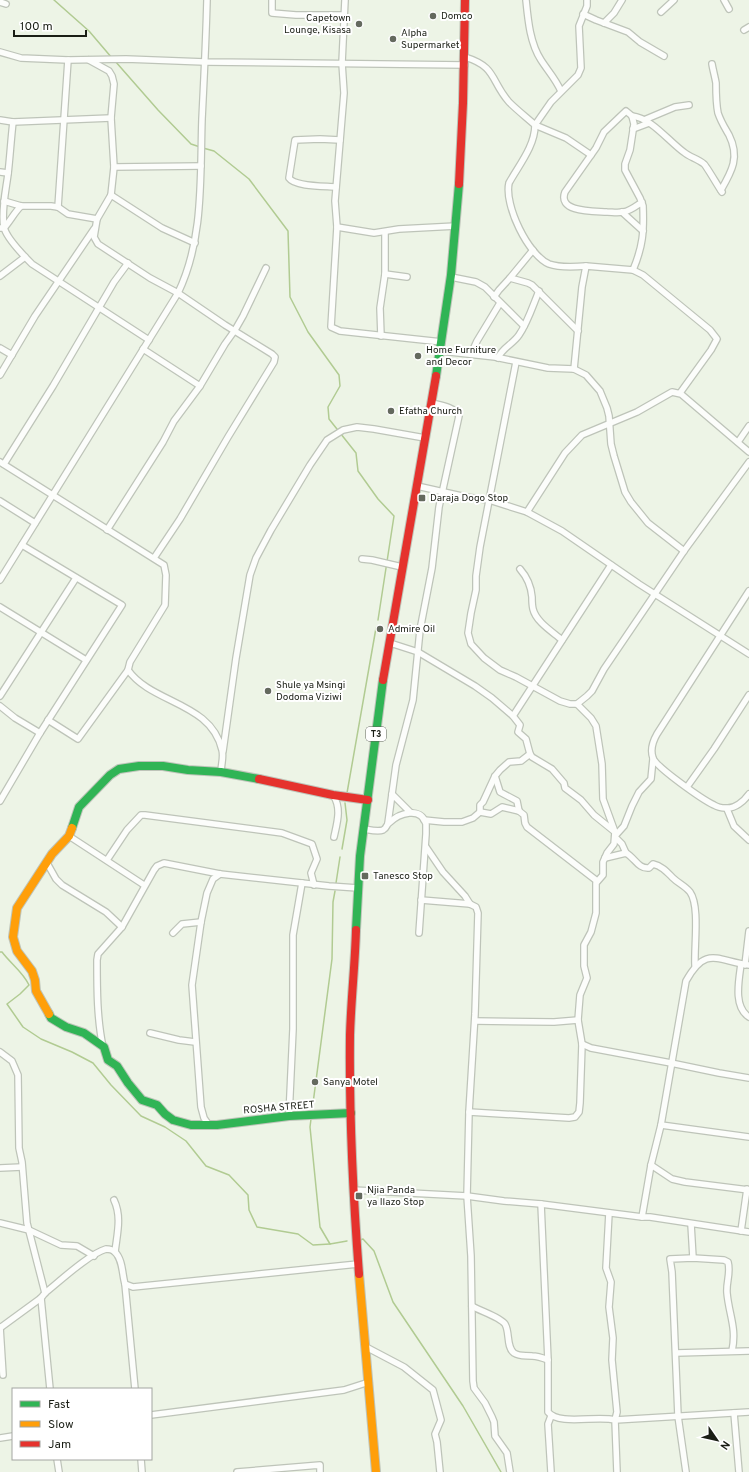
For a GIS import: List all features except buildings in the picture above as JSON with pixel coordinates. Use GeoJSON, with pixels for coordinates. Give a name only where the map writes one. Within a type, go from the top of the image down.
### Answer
{"type":"FeatureCollection","features":[{"type":"Feature","properties":{"kind":"main road","name":"T3"},"geometry":{"type":"LineString","coordinates":[[376,1472],[353,1190],[351,1000],[358,888],[364,829],[377,725],[390,643],[398,566],[417,486],[426,438],[451,277],[456,226],[465,61],[465,0]]}},
{"type":"Feature","properties":{"kind":"main road"},"geometry":{"type":"LineString","coordinates":[[104,1047],[84,1033],[66,1028],[51,1018],[36,991],[32,971],[20,956],[15,946],[13,937],[17,908],[55,850],[68,836],[79,807],[110,775],[119,769],[139,766],[163,766],[188,770],[221,772],[267,780],[333,795],[368,800]]}},
{"type":"Feature","properties":{"kind":"main road","name":"ROSHA STREET"},"geometry":{"type":"LineString","coordinates":[[104,1047],[108,1060],[117,1066],[128,1083],[142,1100],[157,1105],[167,1116],[178,1123],[190,1126],[217,1125],[289,1116],[351,1113]]}},
{"type":"Feature","properties":{"kind":"street"},"geometry":{"type":"LineString","coordinates":[[0,580],[178,293],[188,270],[195,243],[200,202],[207,0]]}},
{"type":"Feature","properties":{"kind":"street"},"geometry":{"type":"LineString","coordinates":[[272,0],[272,13],[296,15],[344,15]]}},
{"type":"Feature","properties":{"kind":"street"},"geometry":{"type":"LineString","coordinates":[[345,0],[342,63],[344,94],[336,187],[335,214],[337,227],[331,327],[340,331],[441,346],[471,354],[548,368],[574,369],[586,375],[600,391],[607,408],[614,456],[625,492],[648,523],[684,551]]}},
{"type":"Feature","properties":{"kind":"street"},"geometry":{"type":"LineString","coordinates":[[526,0],[533,44],[541,60],[556,80],[561,91]]}},
{"type":"Feature","properties":{"kind":"street"},"geometry":{"type":"LineString","coordinates":[[587,0],[587,6],[579,26],[581,68],[578,75],[551,102],[535,125],[535,133],[530,146],[509,183],[510,206],[518,224],[533,250],[548,264],[564,267],[586,266],[633,270],[643,275],[710,330],[717,339],[711,350],[680,393]]}},
{"type":"Feature","properties":{"kind":"street"},"geometry":{"type":"LineString","coordinates":[[604,23],[614,13],[622,0]]}},
{"type":"Feature","properties":{"kind":"street"},"geometry":{"type":"LineString","coordinates":[[661,12],[674,0]]}},
{"type":"Feature","properties":{"kind":"street"},"geometry":{"type":"LineString","coordinates":[[724,0],[730,9]]}},
{"type":"Feature","properties":{"kind":"street"},"geometry":{"type":"LineString","coordinates":[[584,14],[629,32],[640,42],[664,56]]}},
{"type":"Feature","properties":{"kind":"street"},"geometry":{"type":"LineString","coordinates":[[0,52],[21,58],[68,60],[118,59],[205,62],[342,63],[477,61],[486,67],[509,102],[535,125],[566,138],[591,155]]}},
{"type":"Feature","properties":{"kind":"street"},"geometry":{"type":"LineString","coordinates":[[58,208],[68,60]]}},
{"type":"Feature","properties":{"kind":"street"},"geometry":{"type":"LineString","coordinates":[[90,60],[108,70],[112,76],[114,84],[111,118],[114,167],[111,195],[97,219],[94,236],[98,244],[150,278],[178,293],[275,357],[275,360],[228,436],[180,519],[154,558]]}},
{"type":"Feature","properties":{"kind":"street"},"geometry":{"type":"LineString","coordinates":[[642,202],[622,212],[587,212],[567,205],[564,202],[563,196],[602,136],[626,111],[632,116],[638,117],[646,122],[671,140],[685,153],[704,164],[721,191],[732,171],[735,160],[733,146],[729,135],[723,126],[718,110],[716,83],[712,64]]}},
{"type":"Feature","properties":{"kind":"street"},"geometry":{"type":"LineString","coordinates":[[634,128],[675,107],[689,105]]}},
{"type":"Feature","properties":{"kind":"street"},"geometry":{"type":"LineString","coordinates":[[632,116],[634,128],[630,150],[625,164],[625,170],[642,202],[643,231],[641,249],[633,270]]}},
{"type":"Feature","properties":{"kind":"street"},"geometry":{"type":"LineString","coordinates":[[0,120],[13,122],[111,118]]}},
{"type":"Feature","properties":{"kind":"street"},"geometry":{"type":"LineString","coordinates":[[13,122],[2,228],[32,264],[149,340]]}},
{"type":"Feature","properties":{"kind":"street"},"geometry":{"type":"LineString","coordinates":[[336,187],[298,184],[292,182],[289,178],[295,140],[340,140]]}},
{"type":"Feature","properties":{"kind":"street"},"geometry":{"type":"LineString","coordinates":[[114,167],[201,166]]}},
{"type":"Feature","properties":{"kind":"street"},"geometry":{"type":"LineString","coordinates":[[0,172],[8,173]]}},
{"type":"Feature","properties":{"kind":"street"},"geometry":{"type":"LineString","coordinates":[[111,195],[162,228],[195,243]]}},
{"type":"Feature","properties":{"kind":"street"},"geometry":{"type":"LineString","coordinates":[[4,202],[21,206],[52,206],[68,214],[97,219]]}},
{"type":"Feature","properties":{"kind":"street"},"geometry":{"type":"LineString","coordinates":[[2,228],[11,220],[12,216],[21,206]]}},
{"type":"Feature","properties":{"kind":"street"},"geometry":{"type":"LineString","coordinates":[[622,212],[643,231]]}},
{"type":"Feature","properties":{"kind":"street"},"geometry":{"type":"LineString","coordinates":[[0,375],[35,316],[96,226]]}},
{"type":"Feature","properties":{"kind":"street"},"geometry":{"type":"LineString","coordinates":[[337,227],[374,233],[399,229],[456,226]]}},
{"type":"Feature","properties":{"kind":"street"},"geometry":{"type":"LineString","coordinates":[[381,336],[380,308],[385,274],[386,240],[384,232]]}},
{"type":"Feature","properties":{"kind":"street"},"geometry":{"type":"LineString","coordinates":[[494,298],[533,250]]}},
{"type":"Feature","properties":{"kind":"street"},"geometry":{"type":"LineString","coordinates":[[0,276],[25,257]]}},
{"type":"Feature","properties":{"kind":"street"},"geometry":{"type":"LineString","coordinates":[[48,720],[78,739],[128,670],[130,662],[165,605],[166,570],[164,565],[2,463],[53,386],[99,307],[128,263]]}},
{"type":"Feature","properties":{"kind":"street"},"geometry":{"type":"LineString","coordinates":[[574,369],[582,287],[585,278],[586,266]]}},
{"type":"Feature","properties":{"kind":"street"},"geometry":{"type":"LineString","coordinates":[[107,530],[163,442],[174,421],[200,386],[224,344],[243,316],[266,268]]}},
{"type":"Feature","properties":{"kind":"street"},"geometry":{"type":"LineString","coordinates":[[385,274],[407,277]]}},
{"type":"Feature","properties":{"kind":"street"},"geometry":{"type":"LineString","coordinates":[[451,277],[476,282],[485,287],[494,298],[524,326]]}},
{"type":"Feature","properties":{"kind":"street"},"geometry":{"type":"LineString","coordinates":[[510,278],[528,283],[539,291],[578,331]]}},
{"type":"Feature","properties":{"kind":"street"},"geometry":{"type":"LineString","coordinates":[[498,358],[502,350],[519,336],[539,291]]}},
{"type":"Feature","properties":{"kind":"street"},"geometry":{"type":"LineString","coordinates":[[471,354],[477,341],[500,303]]}},
{"type":"Feature","properties":{"kind":"street"},"geometry":{"type":"LineString","coordinates":[[0,348],[12,355]]}},
{"type":"Feature","properties":{"kind":"street"},"geometry":{"type":"LineString","coordinates":[[143,349],[200,386]]}},
{"type":"Feature","properties":{"kind":"street"},"geometry":{"type":"LineString","coordinates":[[516,362],[480,548],[476,576],[476,590],[468,633],[470,644],[500,670],[560,701],[570,704],[577,704],[592,691],[608,663],[684,551],[724,494],[749,462]]}},
{"type":"Feature","properties":{"kind":"street"},"geometry":{"type":"LineString","coordinates":[[527,512],[572,445],[582,435],[637,412],[665,395],[675,392],[680,393],[749,452]]}},
{"type":"Feature","properties":{"kind":"street"},"geometry":{"type":"LineString","coordinates":[[364,829],[381,830],[386,828],[388,823],[396,765],[413,700],[420,630],[432,568],[439,507],[459,416],[455,411],[432,403]]}},
{"type":"Feature","properties":{"kind":"street"},"geometry":{"type":"LineString","coordinates":[[738,442],[749,426]]}},
{"type":"Feature","properties":{"kind":"street"},"geometry":{"type":"LineString","coordinates":[[221,772],[236,658],[250,575],[256,558],[290,498],[326,440],[343,430],[357,428],[374,429],[426,438]]}},
{"type":"Feature","properties":{"kind":"street"},"geometry":{"type":"LineString","coordinates":[[417,486],[489,500],[527,512],[562,531],[655,594],[720,634],[749,654]]}},
{"type":"Feature","properties":{"kind":"street"},"geometry":{"type":"LineString","coordinates":[[0,501],[35,524]]}},
{"type":"Feature","properties":{"kind":"street"},"geometry":{"type":"LineString","coordinates":[[0,801],[48,720],[122,605],[22,545]]}},
{"type":"Feature","properties":{"kind":"street"},"geometry":{"type":"LineString","coordinates":[[362,560],[383,562],[398,566]]}},
{"type":"Feature","properties":{"kind":"street"},"geometry":{"type":"LineString","coordinates":[[512,716],[611,565]]}},
{"type":"Feature","properties":{"kind":"street"},"geometry":{"type":"LineString","coordinates":[[520,569],[527,577],[531,588],[533,610],[535,614],[562,640]]}},
{"type":"Feature","properties":{"kind":"street"},"geometry":{"type":"LineString","coordinates":[[0,696],[76,578]]}},
{"type":"Feature","properties":{"kind":"street"},"geometry":{"type":"LineString","coordinates":[[615,835],[624,826],[639,792],[651,779],[653,759],[652,752],[655,738],[720,634],[749,591]]}},
{"type":"Feature","properties":{"kind":"street"},"geometry":{"type":"LineString","coordinates":[[0,607],[86,660]]}},
{"type":"Feature","properties":{"kind":"street"},"geometry":{"type":"LineString","coordinates":[[390,643],[418,652],[481,690],[512,716],[520,725],[518,732],[526,739],[532,757],[552,769],[564,783],[566,788],[581,800],[615,835],[622,844],[626,853],[640,866],[649,868],[653,864],[663,868],[689,891],[692,897],[695,915],[695,965]]}},
{"type":"Feature","properties":{"kind":"street"},"geometry":{"type":"LineString","coordinates":[[128,670],[136,680],[184,706],[211,726],[223,752]]}},
{"type":"Feature","properties":{"kind":"street"},"geometry":{"type":"LineString","coordinates":[[686,787],[714,749],[749,695]]}},
{"type":"Feature","properties":{"kind":"street"},"geometry":{"type":"LineString","coordinates":[[469,1112],[569,1118],[575,1117],[579,1112],[582,1044],[578,1020],[580,995],[587,978],[584,966],[584,945],[594,922],[597,906],[597,893],[595,886],[597,881],[603,875],[603,862],[614,844],[615,835],[603,799],[602,764],[596,726],[591,718],[577,704]]}},
{"type":"Feature","properties":{"kind":"street"},"geometry":{"type":"LineString","coordinates":[[0,706],[15,718],[40,733]]}},
{"type":"Feature","properties":{"kind":"street"},"geometry":{"type":"LineString","coordinates":[[424,820],[462,822],[474,818],[480,812],[480,805],[483,802],[495,776],[507,764],[521,761],[530,754]]}},
{"type":"Feature","properties":{"kind":"street"},"geometry":{"type":"LineString","coordinates":[[653,759],[686,787],[714,805],[727,809],[737,806],[749,794]]}},
{"type":"Feature","properties":{"kind":"street"},"geometry":{"type":"LineString","coordinates":[[495,776],[500,792],[505,796],[515,799],[519,811]]}},
{"type":"Feature","properties":{"kind":"street"},"geometry":{"type":"LineString","coordinates":[[392,794],[410,812]]}},
{"type":"Feature","properties":{"kind":"street"},"geometry":{"type":"LineString","coordinates":[[333,795],[338,806],[334,837]]}},
{"type":"Feature","properties":{"kind":"street"},"geometry":{"type":"LineString","coordinates":[[480,812],[491,814],[503,807],[519,811],[524,815],[525,824],[527,827],[597,881]]}},
{"type":"Feature","properties":{"kind":"street"},"geometry":{"type":"LineString","coordinates":[[727,809],[734,826],[749,840]]}},
{"type":"Feature","properties":{"kind":"street"},"geometry":{"type":"LineString","coordinates":[[388,823],[403,813],[410,812],[417,814],[426,824],[426,847],[419,933]]}},
{"type":"Feature","properties":{"kind":"street"},"geometry":{"type":"LineString","coordinates":[[107,860],[127,830],[141,815],[145,815],[282,833],[312,844],[317,860],[311,873],[314,885]]}},
{"type":"Feature","properties":{"kind":"street"},"geometry":{"type":"LineString","coordinates":[[68,836],[144,885]]}},
{"type":"Feature","properties":{"kind":"street"},"geometry":{"type":"LineString","coordinates":[[426,847],[443,872],[465,896],[470,904]]}},
{"type":"Feature","properties":{"kind":"street"},"geometry":{"type":"LineString","coordinates":[[605,858],[626,853]]}},
{"type":"Feature","properties":{"kind":"street"},"geometry":{"type":"LineString","coordinates":[[47,863],[56,879],[62,885],[106,912],[122,928]]}},
{"type":"Feature","properties":{"kind":"street"},"geometry":{"type":"LineString","coordinates":[[104,1047],[100,1034],[98,1013],[97,960],[102,949],[122,928],[144,885],[157,866],[164,863],[220,874],[314,885],[358,888]]}},
{"type":"Feature","properties":{"kind":"street"},"geometry":{"type":"LineString","coordinates":[[208,1125],[201,1107],[195,1042],[192,985],[201,922],[210,885],[215,876],[220,874]]}},
{"type":"Feature","properties":{"kind":"street"},"geometry":{"type":"LineString","coordinates":[[289,1116],[293,1029],[293,935],[302,883]]}},
{"type":"Feature","properties":{"kind":"street"},"geometry":{"type":"LineString","coordinates":[[421,900],[470,904],[476,907],[478,913],[475,1021],[469,1112],[467,1196],[471,1256],[472,1361],[474,1388],[485,1403],[492,1417],[494,1422],[494,1436],[507,1453],[510,1472]]}},
{"type":"Feature","properties":{"kind":"street"},"geometry":{"type":"LineString","coordinates":[[173,933],[182,924],[201,922]]}},
{"type":"Feature","properties":{"kind":"street"},"geometry":{"type":"LineString","coordinates":[[749,931],[745,965],[738,992],[740,1005],[745,1015],[749,1017]]}},
{"type":"Feature","properties":{"kind":"street"},"geometry":{"type":"LineString","coordinates":[[642,1218],[650,1165],[661,1125],[686,981],[695,965],[705,958],[722,959],[745,965]]}},
{"type":"Feature","properties":{"kind":"street"},"geometry":{"type":"LineString","coordinates":[[475,1021],[554,1022],[578,1020]]}},
{"type":"Feature","properties":{"kind":"street"},"geometry":{"type":"LineString","coordinates":[[150,1033],[195,1042]]}},
{"type":"Feature","properties":{"kind":"street"},"geometry":{"type":"LineString","coordinates":[[582,1044],[591,1048],[749,1078]]}},
{"type":"Feature","properties":{"kind":"street"},"geometry":{"type":"LineString","coordinates":[[0,1052],[12,1061],[18,1075],[19,1148],[22,1158],[28,1230],[43,1295],[50,1388]]}},
{"type":"Feature","properties":{"kind":"street"},"geometry":{"type":"LineString","coordinates":[[661,1125],[749,1137]]}},
{"type":"Feature","properties":{"kind":"street"},"geometry":{"type":"LineString","coordinates":[[650,1165],[672,1179],[748,1190],[741,1231]]}},
{"type":"Feature","properties":{"kind":"street"},"geometry":{"type":"LineString","coordinates":[[0,1168],[22,1167]]}},
{"type":"Feature","properties":{"kind":"street"},"geometry":{"type":"LineString","coordinates":[[353,1190],[467,1196],[541,1204],[642,1218],[650,1217],[749,1232]]}},
{"type":"Feature","properties":{"kind":"street"},"geometry":{"type":"LineString","coordinates":[[114,1200],[119,1217],[115,1252]]}},
{"type":"Feature","properties":{"kind":"street"},"geometry":{"type":"LineString","coordinates":[[541,1204],[548,1360],[547,1408],[551,1416],[561,1419],[605,1418],[615,1420],[749,1412]]}},
{"type":"Feature","properties":{"kind":"street"},"geometry":{"type":"LineString","coordinates":[[609,1213],[606,1268],[611,1282],[609,1307],[613,1338],[612,1360],[617,1412],[615,1420],[617,1472]]}},
{"type":"Feature","properties":{"kind":"street"},"geometry":{"type":"LineString","coordinates":[[0,1223],[28,1230],[61,1245],[76,1246],[94,1256]]}},
{"type":"Feature","properties":{"kind":"street"},"geometry":{"type":"LineString","coordinates":[[691,1224],[693,1258]]}},
{"type":"Feature","properties":{"kind":"street"},"geometry":{"type":"LineString","coordinates":[[3,1375],[0,1327],[94,1256],[107,1249],[111,1249],[115,1252],[120,1261],[126,1284],[135,1388]]}},
{"type":"Feature","properties":{"kind":"street"},"geometry":{"type":"LineString","coordinates":[[686,1472],[678,1416],[672,1272],[670,1259],[693,1258],[724,1260],[728,1262],[730,1272],[727,1295],[734,1338],[732,1351]]}},
{"type":"Feature","properties":{"kind":"street"},"geometry":{"type":"LineString","coordinates":[[126,1284],[133,1287],[358,1264]]}},
{"type":"Feature","properties":{"kind":"street"},"geometry":{"type":"LineString","coordinates":[[472,1306],[504,1323],[510,1348],[514,1353],[519,1356],[530,1355],[548,1360]]}},
{"type":"Feature","properties":{"kind":"street"},"geometry":{"type":"LineString","coordinates":[[366,1347],[404,1367],[434,1390],[441,1420],[434,1434],[437,1442],[440,1472]]}},
{"type":"Feature","properties":{"kind":"street"},"geometry":{"type":"LineString","coordinates":[[676,1353],[749,1351]]}},
{"type":"Feature","properties":{"kind":"street"},"geometry":{"type":"LineString","coordinates":[[152,1415],[344,1390],[369,1382]]}},
{"type":"Feature","properties":{"kind":"street"},"geometry":{"type":"LineString","coordinates":[[734,1413],[739,1472]]}},
{"type":"Feature","properties":{"kind":"street"},"geometry":{"type":"LineString","coordinates":[[551,1416],[548,1424],[551,1472]]}},
{"type":"Feature","properties":{"kind":"street"},"geometry":{"type":"LineString","coordinates":[[0,1438],[12,1436]]}},
{"type":"Feature","properties":{"kind":"street"},"geometry":{"type":"LineString","coordinates":[[57,1460],[59,1472]]}},
{"type":"Feature","properties":{"kind":"street"},"geometry":{"type":"LineString","coordinates":[[141,1460],[142,1472]]}},
{"type":"Feature","properties":{"kind":"street"},"geometry":{"type":"LineString","coordinates":[[237,1472],[320,1465],[320,1472]]}},
{"type":"Feature","properties":{"kind":"waterway"},"geometry":{"type":"LineString","coordinates":[[54,0],[89,31],[112,58]]}},
{"type":"Feature","properties":{"kind":"waterway"},"geometry":{"type":"LineString","coordinates":[[115,61],[158,110],[191,144],[200,147]]}},
{"type":"Feature","properties":{"kind":"waterway"},"geometry":{"type":"LineString","coordinates":[[203,148],[214,151],[249,179],[288,231],[290,297],[308,332],[339,375],[340,386],[328,407],[329,419],[356,453],[358,471],[378,499],[394,516],[378,620]]}},
{"type":"Feature","properties":{"kind":"waterway"},"geometry":{"type":"LineString","coordinates":[[347,793],[376,628]]}},
{"type":"Feature","properties":{"kind":"waterway"},"geometry":{"type":"LineString","coordinates":[[342,849],[347,820],[345,803]]}},
{"type":"Feature","properties":{"kind":"waterway"},"geometry":{"type":"LineString","coordinates":[[336,883],[340,857]]}},
{"type":"Feature","properties":{"kind":"waterway"},"geometry":{"type":"LineString","coordinates":[[312,1111],[332,959],[333,902],[335,891]]}},
{"type":"Feature","properties":{"kind":"waterway"},"geometry":{"type":"LineString","coordinates":[[0,952],[2,952],[20,972],[29,985],[7,1004],[23,1027],[41,1039],[93,1063],[111,1085],[141,1116],[165,1127],[186,1141],[206,1166],[229,1175],[248,1195],[249,1210],[257,1227],[298,1234],[313,1245],[330,1244]]}},
{"type":"Feature","properties":{"kind":"waterway"},"geometry":{"type":"LineString","coordinates":[[311,1119],[310,1127],[320,1227],[330,1244],[347,1241]]}},
{"type":"Feature","properties":{"kind":"waterway"},"geometry":{"type":"LineString","coordinates":[[360,1240],[363,1239],[374,1251],[393,1302],[463,1406],[501,1472]]}},
{"type":"Feature","properties":{"kind":"traffic: fast"},"geometry":{"type":"LineString","coordinates":[[436,376],[451,275],[459,184]]}},
{"type":"Feature","properties":{"kind":"traffic: fast"},"geometry":{"type":"LineString","coordinates":[[356,930],[360,856],[383,680]]}},
{"type":"Feature","properties":{"kind":"traffic: fast"},"geometry":{"type":"LineString","coordinates":[[72,828],[79,807],[110,775],[119,769],[139,766],[163,766],[188,770],[221,772],[259,779]]}},
{"type":"Feature","properties":{"kind":"traffic: fast"},"geometry":{"type":"LineString","coordinates":[[49,1014],[51,1018],[66,1027],[84,1033],[104,1047],[108,1060],[117,1066],[128,1083],[142,1100],[157,1105],[173,1120],[191,1125],[217,1125],[289,1116],[351,1113]]}},
{"type":"Feature","properties":{"kind":"traffic: slow"},"geometry":{"type":"LineString","coordinates":[[49,1014],[36,991],[32,971],[17,951],[13,937],[17,908],[52,854],[69,836],[72,828]]}},
{"type":"Feature","properties":{"kind":"traffic: slow"},"geometry":{"type":"LineString","coordinates":[[359,1274],[376,1472]]}},
{"type":"Feature","properties":{"kind":"traffic: jam"},"geometry":{"type":"LineString","coordinates":[[459,184],[463,103],[465,0]]}},
{"type":"Feature","properties":{"kind":"traffic: jam"},"geometry":{"type":"LineString","coordinates":[[383,680],[436,376]]}},
{"type":"Feature","properties":{"kind":"traffic: jam"},"geometry":{"type":"LineString","coordinates":[[259,779],[333,795],[368,800]]}},
{"type":"Feature","properties":{"kind":"traffic: jam"},"geometry":{"type":"LineString","coordinates":[[356,930],[350,1035],[350,1095],[359,1274]]}},
{"type":"Feature","properties":{"kind":"place","name":"Domco"},"geometry":{"type":"Point","coordinates":[433,16]}},
{"type":"Feature","properties":{"kind":"place","name":"Capetown Lounge, Kisasa"},"geometry":{"type":"Point","coordinates":[359,24]}},
{"type":"Feature","properties":{"kind":"place","name":"Alpha Supermarket"},"geometry":{"type":"Point","coordinates":[393,39]}},
{"type":"Feature","properties":{"kind":"place","name":"Home Furniture and Decor"},"geometry":{"type":"Point","coordinates":[418,356]}},
{"type":"Feature","properties":{"kind":"place","name":"Efatha Church"},"geometry":{"type":"Point","coordinates":[391,411]}},
{"type":"Feature","properties":{"kind":"place","name":"Daraja Dogo Stop"},"geometry":{"type":"Point","coordinates":[422,498]}},
{"type":"Feature","properties":{"kind":"place","name":"Admire Oil"},"geometry":{"type":"Point","coordinates":[380,629]}},
{"type":"Feature","properties":{"kind":"place","name":"Shule ya Msingi Dodoma Viziwi"},"geometry":{"type":"Point","coordinates":[268,691]}},
{"type":"Feature","properties":{"kind":"place","name":"Tanesco Stop"},"geometry":{"type":"Point","coordinates":[365,876]}},
{"type":"Feature","properties":{"kind":"place","name":"Sanya Motel"},"geometry":{"type":"Point","coordinates":[315,1082]}},
{"type":"Feature","properties":{"kind":"place","name":"Njia Panda ya Ilazo Stop"},"geometry":{"type":"Point","coordinates":[359,1196]}}]}
